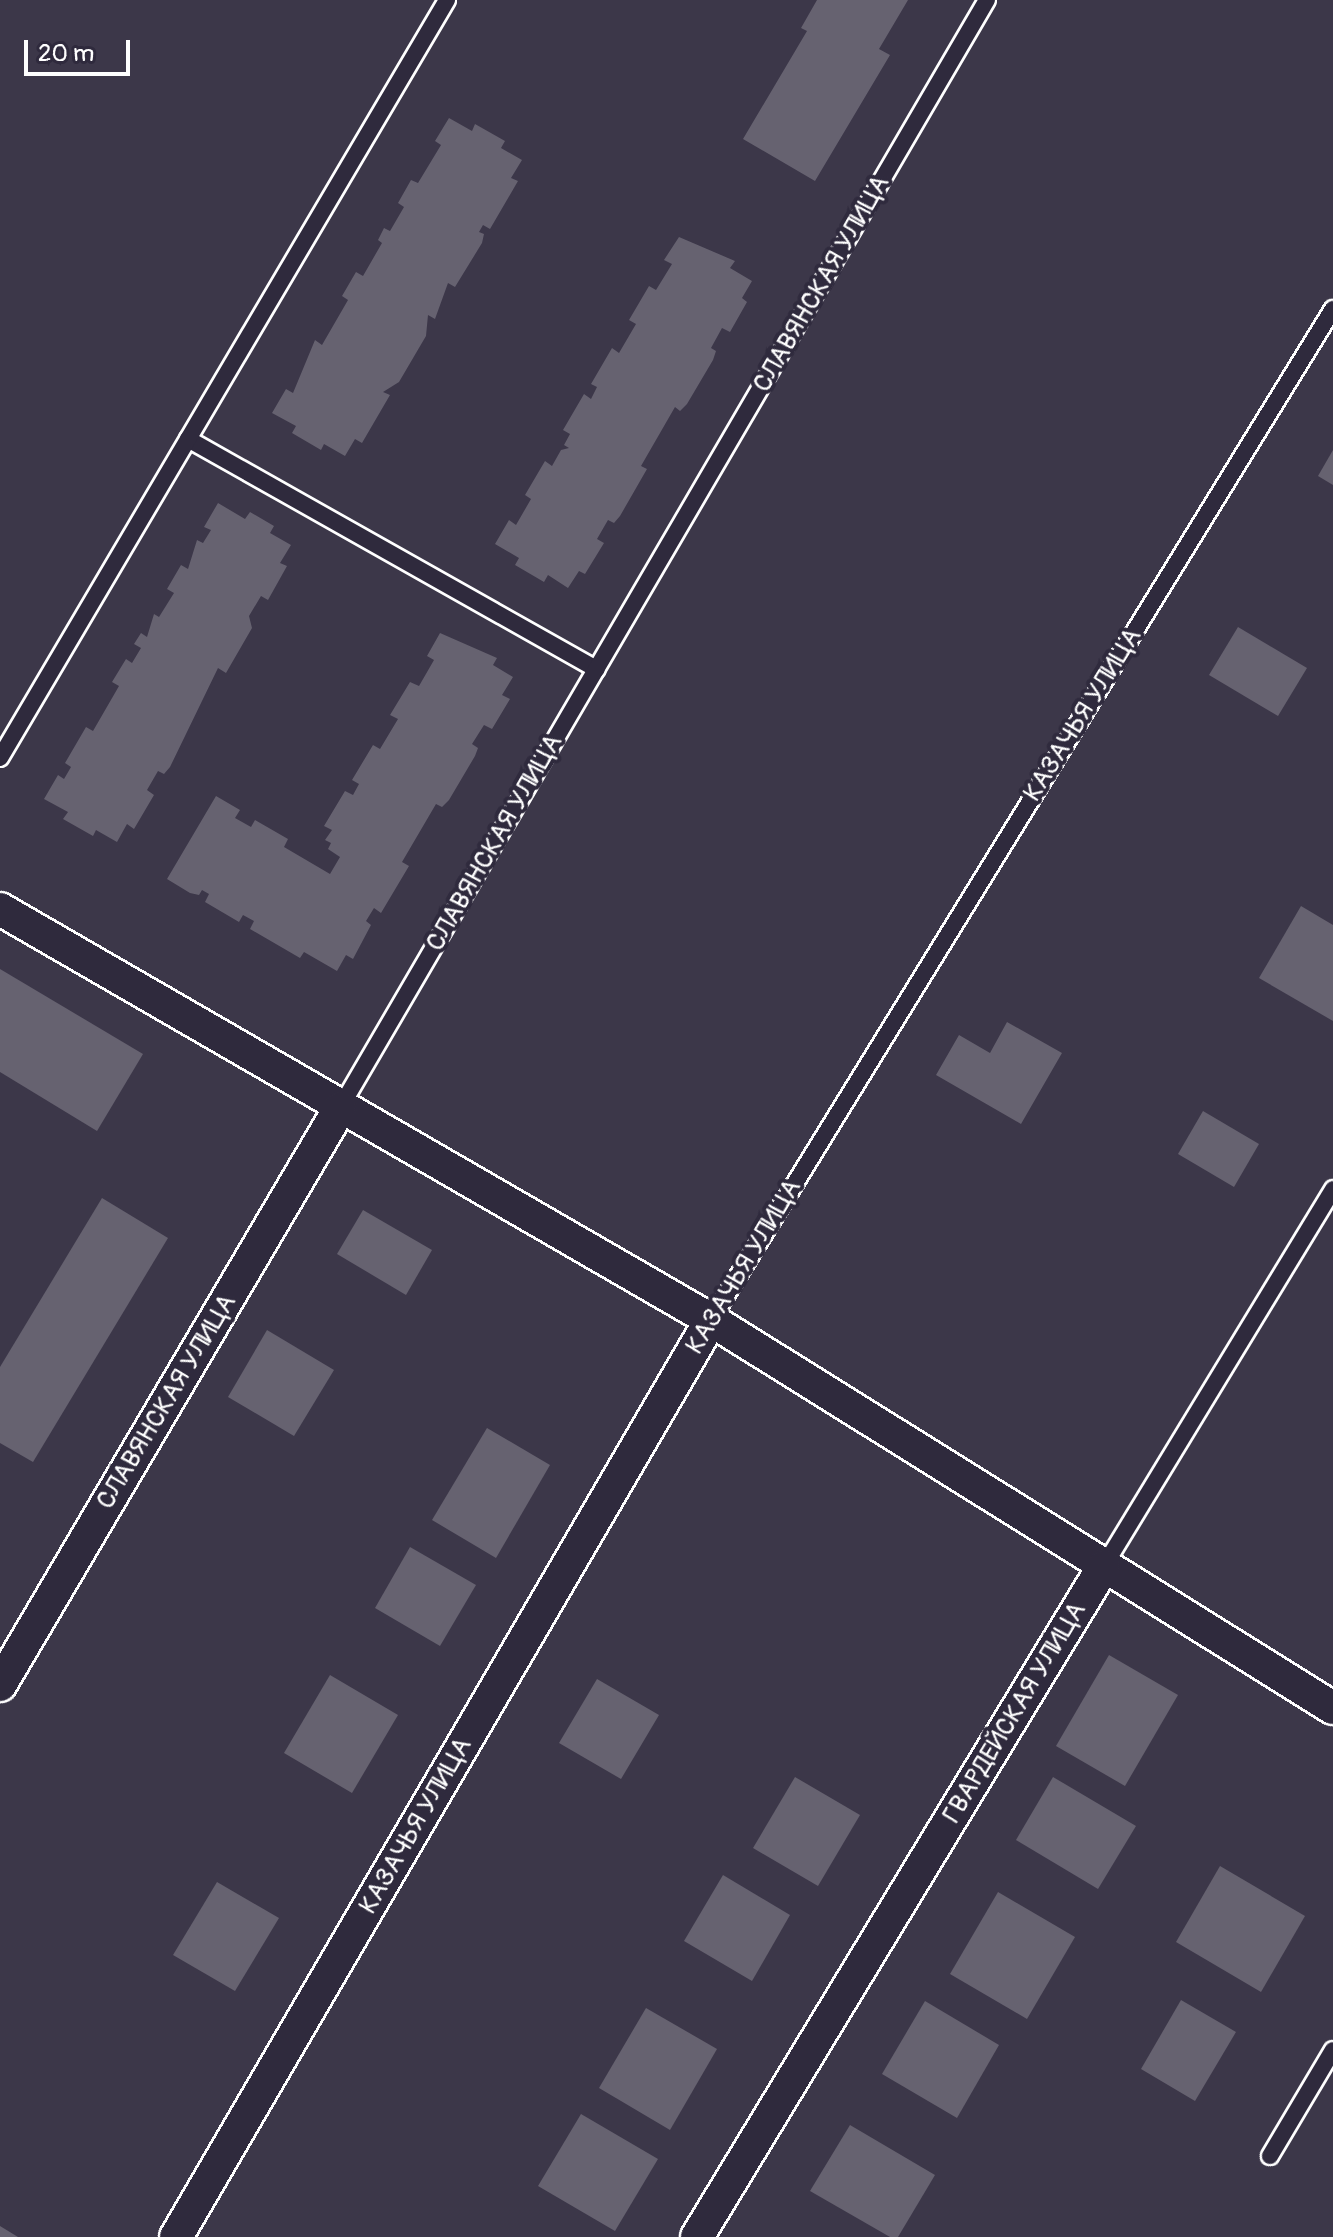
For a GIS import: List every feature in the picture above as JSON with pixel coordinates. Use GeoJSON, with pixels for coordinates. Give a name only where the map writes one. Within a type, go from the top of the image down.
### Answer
{"type":"FeatureCollection","features":[{"type":"Feature","properties":{"kind":"street"},"geometry":{"type":"LineString","coordinates":[[0,909],[711,1320],[1333,1708]]}},
{"type":"Feature","properties":{"kind":"street","name":"СЛАВЯНСКАЯ УЛИЦА"},"geometry":{"type":"LineString","coordinates":[[0,1685],[340,1108]]}},
{"type":"Feature","properties":{"kind":"street","name":"КАЗАЧЬЯ УЛИЦА"},"geometry":{"type":"LineString","coordinates":[[176,2237],[711,1320]]}},
{"type":"Feature","properties":{"kind":"street","name":"ГВАРДЕЙСКАЯ УЛИЦА"},"geometry":{"type":"LineString","coordinates":[[697,2237],[1104,1566]]}},
{"type":"Feature","properties":{"kind":"lane"},"geometry":{"type":"LineString","coordinates":[[0,758],[447,0]]}},
{"type":"Feature","properties":{"kind":"lane","name":"СЛАВЯНСКАЯ УЛИЦА"},"geometry":{"type":"LineString","coordinates":[[340,1108],[987,0]]}},
{"type":"Feature","properties":{"kind":"lane","name":"КАЗАЧЬЯ УЛИЦА"},"geometry":{"type":"LineString","coordinates":[[711,1320],[1333,309]]}},
{"type":"Feature","properties":{"kind":"lane"},"geometry":{"type":"LineString","coordinates":[[188,439],[597,669]]}},
{"type":"Feature","properties":{"kind":"lane","name":"ГВАРДЕЙСКАЯ УЛИЦА"},"geometry":{"type":"LineString","coordinates":[[1104,1566],[1333,1189]]}},
{"type":"Feature","properties":{"kind":"lane"},"geometry":{"type":"LineString","coordinates":[[1270,2156],[1333,2050]]}},
{"type":"Feature","properties":{"kind":"building"},"geometry":{"type":"Polygon","coordinates":[[[817,0],[908,0],[879,49],[890,55],[815,181],[743,139],[807,31],[801,28],[817,0]]]}},
{"type":"Feature","properties":{"kind":"building"},"geometry":{"type":"Polygon","coordinates":[[[449,118],[472,131],[475,124],[505,141],[501,148],[522,160],[511,178],[518,181],[490,229],[483,225],[479,232],[484,234],[482,243],[455,287],[448,283],[435,319],[428,315],[426,336],[399,382],[383,392],[390,395],[362,443],[355,439],[345,456],[324,444],[321,450],[292,433],[296,426],[272,413],[286,389],[293,393],[315,340],[322,345],[348,300],[342,296],[356,272],[363,276],[382,243],[378,240],[384,228],[390,231],[404,207],[398,203],[411,180],[418,183],[441,145],[435,141],[449,118]]]}},
{"type":"Feature","properties":{"kind":"building"},"geometry":{"type":"Polygon","coordinates":[[[679,237],[735,261],[730,268],[752,281],[742,298],[747,302],[730,332],[722,328],[711,348],[716,351],[713,360],[687,404],[680,411],[675,407],[641,466],[647,469],[620,516],[614,523],[608,520],[597,539],[604,543],[585,574],[579,571],[568,588],[548,575],[544,582],[515,565],[519,558],[495,544],[509,520],[516,525],[531,499],[525,495],[545,461],[552,466],[561,450],[569,448],[564,445],[570,434],[563,430],[584,394],[591,399],[597,387],[591,384],[612,348],[619,353],[636,324],[629,320],[649,286],[656,290],[672,264],[664,260],[679,237]]]}},
{"type":"Feature","properties":{"kind":"building"},"geometry":{"type":"Polygon","coordinates":[[[1333,450],[1333,485],[1318,476],[1333,450]]]}},
{"type":"Feature","properties":{"kind":"building"},"geometry":{"type":"Polygon","coordinates":[[[218,503],[245,519],[250,512],[274,526],[270,533],[291,545],[280,563],[287,566],[268,600],[261,596],[249,616],[252,628],[226,673],[218,668],[170,767],[164,774],[158,771],[147,790],[154,795],[134,829],[127,824],[117,842],[96,830],[93,836],[63,819],[68,812],[44,799],[58,775],[64,779],[71,767],[65,763],[86,727],[93,731],[119,686],[112,682],[126,659],[132,663],[141,648],[134,644],[141,633],[147,637],[154,614],[159,617],[174,593],[167,589],[181,565],[188,569],[197,540],[203,543],[211,530],[204,527],[218,503]]]}},
{"type":"Feature","properties":{"kind":"building"},"geometry":{"type":"Polygon","coordinates":[[[1238,627],[1307,668],[1278,716],[1209,675],[1238,627]]]}},
{"type":"Feature","properties":{"kind":"building"},"geometry":{"type":"Polygon","coordinates":[[[440,633],[497,658],[493,665],[513,677],[502,695],[510,699],[492,729],[484,725],[472,744],[478,748],[475,756],[449,800],[442,807],[436,804],[402,862],[409,866],[381,913],[374,908],[366,921],[371,925],[353,959],[346,955],[337,971],[304,952],[300,958],[250,929],[254,921],[243,915],[239,922],[205,902],[209,894],[202,890],[199,895],[190,893],[167,879],[216,796],[240,810],[235,818],[251,827],[255,820],[288,839],[284,847],[330,874],[340,857],[328,849],[331,843],[325,840],[332,830],[324,826],[345,791],[353,795],[359,784],[352,780],[373,745],[380,749],[398,719],[390,715],[410,682],[419,686],[434,660],[427,656],[440,633]]]}},
{"type":"Feature","properties":{"kind":"building"},"geometry":{"type":"Polygon","coordinates":[[[1301,906],[1333,925],[1333,1021],[1259,978],[1301,906]]]}},
{"type":"Feature","properties":{"kind":"building"},"geometry":{"type":"Polygon","coordinates":[[[0,969],[143,1054],[97,1131],[0,1072],[0,969]]]}},
{"type":"Feature","properties":{"kind":"building"},"geometry":{"type":"Polygon","coordinates":[[[1007,1022],[1062,1053],[1021,1124],[936,1075],[959,1035],[990,1053],[1007,1022]]]}},
{"type":"Feature","properties":{"kind":"building"},"geometry":{"type":"Polygon","coordinates":[[[1203,1111],[1259,1144],[1234,1187],[1178,1154],[1203,1111]]]}},
{"type":"Feature","properties":{"kind":"building"},"geometry":{"type":"Polygon","coordinates":[[[102,1198],[168,1238],[33,1462],[0,1443],[0,1367],[102,1198]]]}},
{"type":"Feature","properties":{"kind":"building"},"geometry":{"type":"Polygon","coordinates":[[[363,1210],[432,1250],[406,1295],[337,1254],[363,1210]]]}},
{"type":"Feature","properties":{"kind":"building"},"geometry":{"type":"Polygon","coordinates":[[[267,1330],[334,1370],[294,1436],[228,1397],[267,1330]]]}},
{"type":"Feature","properties":{"kind":"building"},"geometry":{"type":"Polygon","coordinates":[[[487,1428],[550,1465],[496,1558],[432,1520],[487,1428]]]}},
{"type":"Feature","properties":{"kind":"building"},"geometry":{"type":"Polygon","coordinates":[[[410,1547],[476,1585],[440,1646],[375,1608],[410,1547]]]}},
{"type":"Feature","properties":{"kind":"building"},"geometry":{"type":"Polygon","coordinates":[[[1109,1655],[1178,1695],[1125,1786],[1056,1746],[1109,1655]]]}},
{"type":"Feature","properties":{"kind":"building"},"geometry":{"type":"Polygon","coordinates":[[[330,1675],[398,1715],[352,1793],[284,1753],[330,1675]]]}},
{"type":"Feature","properties":{"kind":"building"},"geometry":{"type":"Polygon","coordinates":[[[597,1679],[659,1715],[621,1779],[559,1743],[597,1679]]]}},
{"type":"Feature","properties":{"kind":"building"},"geometry":{"type":"Polygon","coordinates":[[[795,1777],[860,1815],[818,1886],[753,1848],[795,1777]]]}},
{"type":"Feature","properties":{"kind":"building"},"geometry":{"type":"Polygon","coordinates":[[[1053,1777],[1136,1826],[1098,1889],[1016,1840],[1053,1777]]]}},
{"type":"Feature","properties":{"kind":"building"},"geometry":{"type":"Polygon","coordinates":[[[1220,1866],[1305,1916],[1261,1992],[1176,1942],[1220,1866]]]}},
{"type":"Feature","properties":{"kind":"building"},"geometry":{"type":"Polygon","coordinates":[[[723,1875],[790,1915],[752,1981],[684,1941],[723,1875]]]}},
{"type":"Feature","properties":{"kind":"building"},"geometry":{"type":"Polygon","coordinates":[[[217,1882],[279,1918],[235,1991],[173,1955],[217,1882]]]}},
{"type":"Feature","properties":{"kind":"building"},"geometry":{"type":"Polygon","coordinates":[[[998,1892],[1075,1937],[1027,2019],[950,1974],[998,1892]]]}},
{"type":"Feature","properties":{"kind":"building"},"geometry":{"type":"Polygon","coordinates":[[[1181,2000],[1236,2032],[1195,2101],[1141,2069],[1181,2000]]]}},
{"type":"Feature","properties":{"kind":"building"},"geometry":{"type":"Polygon","coordinates":[[[925,2001],[999,2045],[957,2118],[882,2074],[925,2001]]]}},
{"type":"Feature","properties":{"kind":"building"},"geometry":{"type":"Polygon","coordinates":[[[646,2008],[717,2049],[670,2130],[599,2088],[646,2008]]]}},
{"type":"Feature","properties":{"kind":"building"},"geometry":{"type":"Polygon","coordinates":[[[581,2114],[658,2159],[615,2231],[538,2186],[581,2114]]]}},
{"type":"Feature","properties":{"kind":"building"},"geometry":{"type":"Polygon","coordinates":[[[850,2125],[935,2175],[898,2237],[890,2237],[810,2191],[850,2125]]]}},
{"type":"Feature","properties":{"kind":"building"},"geometry":{"type":"Polygon","coordinates":[[[0,2226],[18,2237],[0,2237],[0,2226]]]}}]}
